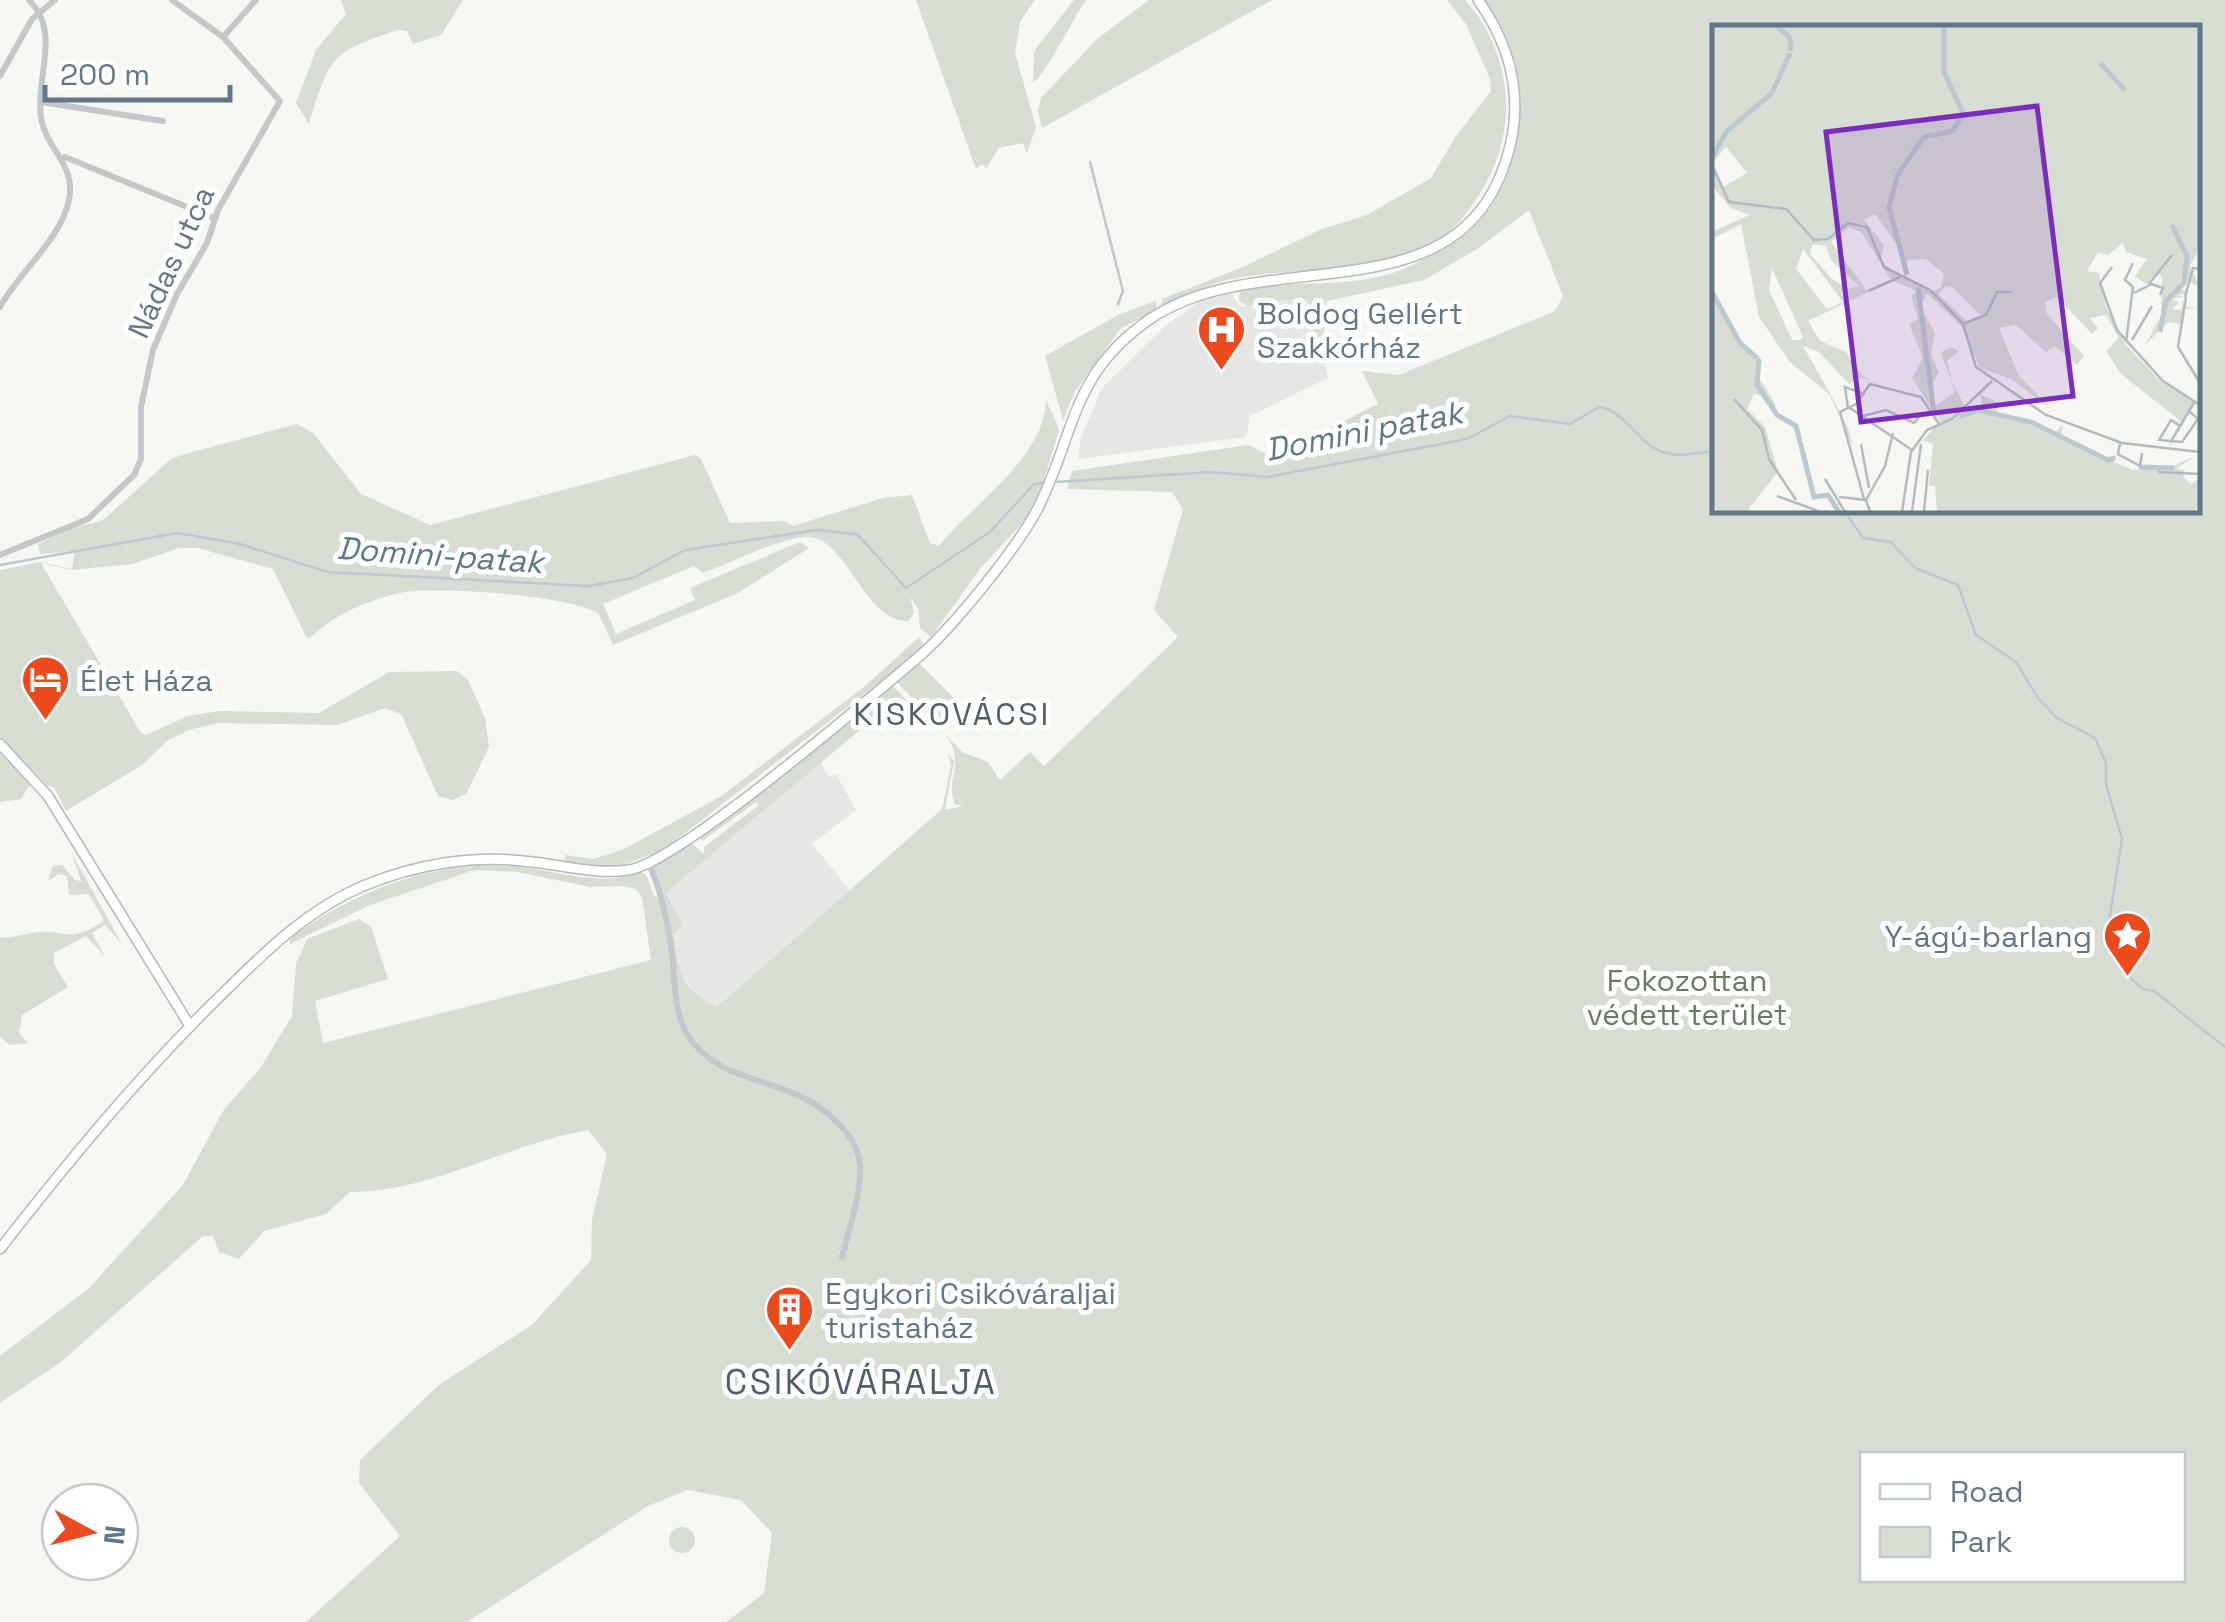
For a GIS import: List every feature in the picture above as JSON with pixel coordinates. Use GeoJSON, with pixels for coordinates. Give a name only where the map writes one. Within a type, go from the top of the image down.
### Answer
{"type":"FeatureCollection","features":[{"type":"Feature","properties":{"kind":"main road"},"geometry":{"type":"LineString","coordinates":[[0,1249],[94,1127],[190,1026],[285,934],[334,901],[388,876],[444,863],[487,859],[613,871],[648,864],[694,834],[934,642],[1028,525],[1085,388],[1113,352],[1151,318],[1184,300],[1230,284],[1396,264],[1438,247],[1469,222],[1501,172],[1515,117],[1508,58],[1478,0]]}},
{"type":"Feature","properties":{"kind":"main road"},"geometry":{"type":"LineString","coordinates":[[0,744],[48,796],[190,1026]]}},
{"type":"Feature","properties":{"kind":"street"},"geometry":{"type":"LineString","coordinates":[[0,307],[66,210],[70,183],[64,156],[44,126],[40,102],[48,29],[42,13],[29,0]]}},
{"type":"Feature","properties":{"kind":"street"},"geometry":{"type":"LineString","coordinates":[[0,76],[32,19],[56,0]]}},
{"type":"Feature","properties":{"kind":"street"},"geometry":{"type":"LineString","coordinates":[[172,0],[223,37],[256,0]]}},
{"type":"Feature","properties":{"kind":"street","name":"Nádas utca"},"geometry":{"type":"LineString","coordinates":[[0,555],[88,519],[134,475],[141,459],[142,407],[153,350],[177,294],[207,243],[214,218],[280,98],[223,37]]}},
{"type":"Feature","properties":{"kind":"street"},"geometry":{"type":"LineString","coordinates":[[40,102],[164,121]]}},
{"type":"Feature","properties":{"kind":"street"},"geometry":{"type":"LineString","coordinates":[[64,156],[214,218]]}},
{"type":"Feature","properties":{"kind":"street"},"geometry":{"type":"LineString","coordinates":[[648,864],[665,906],[681,1019],[693,1042],[728,1070],[788,1088],[816,1102],[856,1147],[860,1165],[858,1191],[842,1256]]}},
{"type":"Feature","properties":{"kind":"shaded area","name":"Boldog Gellért Szakkórház"},"geometry":{"type":"Polygon","coordinates":[[[1230,290],[1240,307],[1309,298],[1328,378],[1250,416],[1246,437],[1078,459],[1081,438],[1102,388],[1165,326],[1207,296],[1230,290]]]}},
{"type":"Feature","properties":{"kind":"shaded area"},"geometry":{"type":"Polygon","coordinates":[[[821,762],[829,777],[836,774],[856,810],[812,844],[850,890],[717,1008],[700,1000],[674,962],[666,893],[821,762]]]}},
{"type":"Feature","properties":{"kind":"green space"},"geometry":{"type":"Polygon","coordinates":[[[341,0],[463,0],[441,35],[413,44],[407,31],[398,30],[345,52],[328,70],[309,124],[296,103],[316,50],[346,14],[341,0]]]}},
{"type":"Feature","properties":{"kind":"green space"},"geometry":{"type":"Polygon","coordinates":[[[916,0],[1035,0],[1020,22],[1015,53],[1036,127],[1027,153],[1023,143],[999,148],[986,168],[982,164],[976,169],[916,0]]]}},
{"type":"Feature","properties":{"kind":"green space"},"geometry":{"type":"Polygon","coordinates":[[[1074,0],[1086,0],[1033,83],[1034,51],[1074,0]]]}},
{"type":"Feature","properties":{"kind":"green space"},"geometry":{"type":"Polygon","coordinates":[[[1149,0],[1272,0],[1042,128],[1038,111],[1041,98],[1097,39],[1149,0]]]}},
{"type":"Feature","properties":{"kind":"green space"},"geometry":{"type":"Polygon","coordinates":[[[1447,0],[1465,0],[1477,14],[1494,46],[1506,100],[1498,156],[1468,211],[1447,233],[1423,249],[1396,259],[1367,266],[1237,278],[1161,306],[1162,299],[1243,267],[1322,229],[1367,215],[1431,178],[1456,136],[1491,91],[1490,79],[1466,24],[1447,0]]]}},
{"type":"Feature","properties":{"kind":"green space","name":"Fokozottan védett terület"},"geometry":{"type":"Polygon","coordinates":[[[1474,0],[2225,0],[2225,1622],[726,1622],[764,1593],[772,1533],[741,1500],[687,1490],[648,1506],[467,1622],[306,1622],[400,1536],[359,1483],[360,1460],[440,1384],[532,1325],[591,1260],[592,1220],[607,1154],[588,1130],[410,1184],[350,1192],[326,1214],[264,1231],[239,1259],[219,1252],[213,1236],[203,1236],[61,1362],[0,1403],[0,1356],[88,1289],[183,1185],[223,1111],[261,1067],[292,1016],[296,964],[307,939],[359,919],[371,927],[388,979],[315,1001],[323,1043],[651,960],[642,897],[636,889],[591,887],[517,872],[475,870],[370,905],[290,944],[290,938],[315,921],[395,883],[423,874],[482,865],[593,878],[641,872],[646,874],[654,896],[660,897],[651,869],[654,865],[691,843],[704,854],[704,847],[759,805],[756,802],[702,841],[699,835],[893,686],[926,720],[925,727],[899,697],[666,893],[682,924],[674,934],[684,978],[697,994],[717,1007],[942,809],[951,765],[948,754],[954,761],[945,810],[963,806],[955,804],[952,795],[955,755],[946,735],[962,752],[988,762],[1000,780],[1030,752],[1044,766],[1178,637],[1154,610],[1183,509],[1172,492],[1067,489],[1072,471],[1248,445],[1266,454],[1284,451],[1378,404],[1362,371],[1399,375],[1555,311],[1563,296],[1529,210],[1477,249],[1424,280],[1327,301],[1324,335],[1316,338],[1309,303],[1303,298],[1248,306],[1239,301],[1240,287],[1375,278],[1432,254],[1464,227],[1489,194],[1506,157],[1513,117],[1511,77],[1498,37],[1474,0]]]}},
{"type":"Feature","properties":{"kind":"green space"},"geometry":{"type":"Polygon","coordinates":[[[1156,301],[1157,311],[1121,328],[1075,391],[1063,420],[1045,356],[1120,314],[1156,301]]]}},
{"type":"Feature","properties":{"kind":"green space"},"geometry":{"type":"Polygon","coordinates":[[[1046,399],[1059,430],[1039,496],[1026,519],[980,569],[931,637],[920,628],[918,609],[910,597],[914,613],[908,621],[892,617],[866,594],[832,549],[820,540],[805,537],[703,573],[694,566],[603,604],[616,634],[695,600],[690,588],[800,542],[809,548],[738,593],[613,645],[598,613],[582,607],[531,597],[442,591],[400,593],[375,600],[340,616],[310,638],[273,569],[198,548],[179,548],[132,564],[72,570],[41,563],[141,733],[146,735],[188,716],[220,711],[319,713],[389,672],[457,671],[468,680],[485,718],[489,747],[466,794],[452,800],[438,796],[401,714],[385,708],[337,725],[218,723],[192,729],[168,740],[142,765],[66,811],[54,787],[48,786],[0,737],[0,570],[40,562],[72,569],[75,551],[40,554],[38,544],[75,527],[102,521],[171,459],[185,454],[297,424],[313,433],[361,494],[430,525],[695,455],[701,459],[730,523],[784,521],[793,526],[883,498],[912,495],[930,543],[939,546],[1020,461],[1034,441],[1046,399]]]}},
{"type":"Feature","properties":{"kind":"green space"},"geometry":{"type":"Polygon","coordinates":[[[919,637],[923,643],[921,650],[663,850],[618,867],[567,864],[565,855],[594,859],[624,849],[720,797],[864,687],[919,637]]]}},
{"type":"Feature","properties":{"kind":"green space"},"geometry":{"type":"Polygon","coordinates":[[[918,662],[954,698],[951,702],[960,711],[942,730],[897,682],[918,662]]]}},
{"type":"Feature","properties":{"kind":"green space"},"geometry":{"type":"Polygon","coordinates":[[[0,750],[32,782],[21,799],[0,802],[0,750]]]}},
{"type":"Feature","properties":{"kind":"green space"},"geometry":{"type":"Polygon","coordinates":[[[72,854],[122,944],[105,925],[92,933],[105,956],[86,936],[54,953],[54,964],[68,987],[22,1015],[19,1033],[28,1043],[10,1045],[0,1037],[0,937],[81,933],[104,921],[89,894],[69,895],[67,876],[59,874],[48,881],[53,866],[62,865],[75,880],[81,881],[72,854]]]}},
{"type":"Feature","properties":{"kind":"green space"},"geometry":{"type":"Polygon","coordinates":[[[682,1527],[691,1531],[695,1540],[691,1549],[682,1553],[673,1549],[669,1540],[673,1531],[682,1527]]]}},
{"type":"Feature","properties":{"kind":"waterway"},"geometry":{"type":"LineString","coordinates":[[1090,162],[1123,291],[1118,304]]}},
{"type":"Feature","properties":{"kind":"waterway","name":"Domini patak"},"geometry":{"type":"LineString","coordinates":[[1055,482],[1212,472],[1267,477],[1467,439],[1510,416],[1570,424],[1599,407],[1617,415],[1656,449],[1678,455],[1712,452]]}},
{"type":"Feature","properties":{"kind":"waterway","name":"Domini-patak"},"geometry":{"type":"LineString","coordinates":[[0,565],[177,533],[240,544],[327,572],[589,586],[633,578],[685,550],[816,530],[857,534],[906,588],[990,532],[1033,485],[1045,482]]}},
{"type":"Feature","properties":{"kind":"waterway","name":"Domini patak"},"geometry":{"type":"LineString","coordinates":[[1845,512],[1863,538],[1891,542],[1915,568],[1958,585],[1976,635],[2016,662],[2038,698],[2057,718],[2095,738],[2106,763],[2106,784],[2122,839],[2108,928],[2111,944],[2123,971],[2225,1047]]}},
{"type":"Feature","properties":{"kind":"place","name":"Boldog Gellért Szakkórház"},"geometry":{"type":"Point","coordinates":[1222,372]}},
{"type":"Feature","properties":{"kind":"place","name":"Élet Háza"},"geometry":{"type":"Point","coordinates":[45,722]}},
{"type":"Feature","properties":{"kind":"place","name":"Y-ágú-barlang"},"geometry":{"type":"Point","coordinates":[2127,978]}},
{"type":"Feature","properties":{"kind":"place","name":"Egykori Csikóváraljai turistaház"},"geometry":{"type":"Point","coordinates":[790,1352]}},
{"type":"Feature","properties":{"kind":"district","name":"KISKOVÁCSI"},"geometry":{"type":"Point","coordinates":[952,714]}},
{"type":"Feature","properties":{"kind":"district","name":"CSIKÓVÁRALJA"},"geometry":{"type":"Point","coordinates":[861,1382]}}]}
